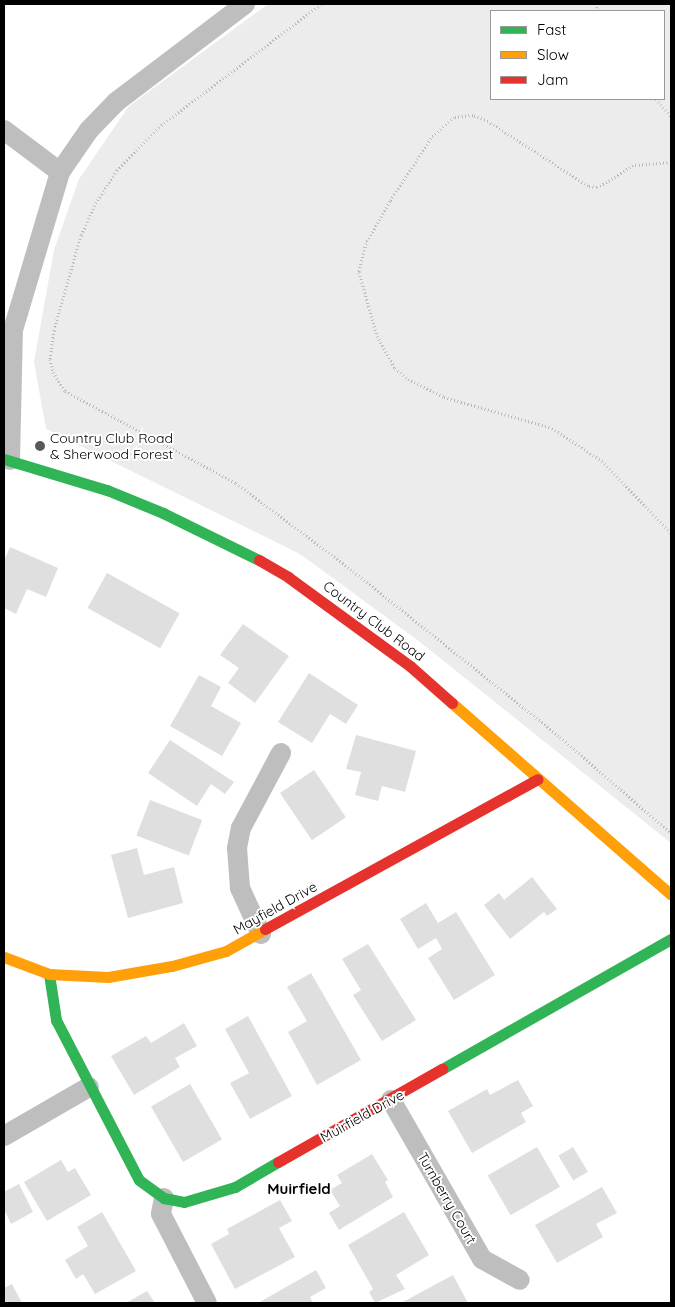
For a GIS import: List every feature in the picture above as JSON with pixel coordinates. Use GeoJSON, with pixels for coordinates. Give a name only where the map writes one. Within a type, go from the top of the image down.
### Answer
{"type":"FeatureCollection","features":[{"type":"Feature","properties":{"kind":"street"},"geometry":{"type":"LineString","coordinates":[[7,459],[13,330],[60,172],[89,130],[116,102],[245,4]]}},
{"type":"Feature","properties":{"kind":"street"},"geometry":{"type":"LineString","coordinates":[[4,130],[60,172]]}},
{"type":"Feature","properties":{"kind":"street","name":"Country Club Road"},"geometry":{"type":"LineString","coordinates":[[7,459],[107,490],[163,512],[236,547],[288,577],[410,666],[671,895]]}},
{"type":"Feature","properties":{"kind":"street"},"geometry":{"type":"LineString","coordinates":[[261,934],[240,888],[237,848],[240,828],[281,753]]}},
{"type":"Feature","properties":{"kind":"street","name":"Mayfield Drive"},"geometry":{"type":"LineString","coordinates":[[4,957],[48,974],[108,977],[172,966],[226,951],[261,934],[538,779]]}},
{"type":"Feature","properties":{"kind":"street","name":"Muirfield Drive"},"geometry":{"type":"LineString","coordinates":[[164,1198],[184,1202],[235,1187],[391,1100],[671,939]]}},
{"type":"Feature","properties":{"kind":"street"},"geometry":{"type":"LineString","coordinates":[[48,974],[56,1020],[130,1168],[140,1180],[164,1198],[161,1214],[207,1303]]}},
{"type":"Feature","properties":{"kind":"street"},"geometry":{"type":"LineString","coordinates":[[4,1136],[89,1087]]}},
{"type":"Feature","properties":{"kind":"street","name":"Turnberry Court"},"geometry":{"type":"LineString","coordinates":[[391,1100],[482,1259],[520,1280]]}},
{"type":"Feature","properties":{"kind":"path"},"geometry":{"type":"LineString","coordinates":[[321,4],[159,127],[117,170],[96,202],[81,235],[54,330],[50,359],[54,372],[65,391],[236,483],[353,571],[560,737],[671,833]]}},
{"type":"Feature","properties":{"kind":"path"},"geometry":{"type":"LineString","coordinates":[[657,100],[671,116]]}},
{"type":"Feature","properties":{"kind":"path"},"geometry":{"type":"LineString","coordinates":[[671,162],[633,165],[597,187],[588,186],[488,121],[473,115],[454,118],[431,138],[390,201],[366,243],[359,272],[377,336],[395,368],[408,379],[444,397],[520,416],[558,431],[602,461],[671,533]]}},
{"type":"Feature","properties":{"kind":"shaded area"},"geometry":{"type":"Polygon","coordinates":[[[268,4],[671,4],[671,843],[420,642],[300,554],[46,429],[34,362],[54,250],[79,179],[129,106],[268,4]]]}},
{"type":"Feature","properties":{"kind":"building"},"geometry":{"type":"Polygon","coordinates":[[[10,547],[58,568],[46,597],[27,589],[16,614],[4,608],[4,561],[10,547]]]}},
{"type":"Feature","properties":{"kind":"building"},"geometry":{"type":"Polygon","coordinates":[[[107,573],[180,613],[160,648],[88,608],[107,573]]]}},
{"type":"Feature","properties":{"kind":"building"},"geometry":{"type":"Polygon","coordinates":[[[243,624],[289,656],[255,703],[228,683],[239,668],[220,655],[243,624]]]}},
{"type":"Feature","properties":{"kind":"building"},"geometry":{"type":"Polygon","coordinates":[[[309,673],[358,705],[346,724],[330,714],[312,743],[278,722],[309,673]]]}},
{"type":"Feature","properties":{"kind":"building"},"geometry":{"type":"Polygon","coordinates":[[[199,675],[221,687],[211,706],[241,723],[222,756],[170,726],[199,675]]]}},
{"type":"Feature","properties":{"kind":"building"},"geometry":{"type":"Polygon","coordinates":[[[356,735],[416,751],[405,792],[382,786],[378,801],[355,795],[361,772],[346,769],[356,735]]]}},
{"type":"Feature","properties":{"kind":"building"},"geometry":{"type":"Polygon","coordinates":[[[170,740],[234,782],[225,794],[211,784],[197,806],[148,773],[170,740]]]}},
{"type":"Feature","properties":{"kind":"building"},"geometry":{"type":"Polygon","coordinates":[[[314,770],[346,817],[312,840],[280,793],[314,770]]]}},
{"type":"Feature","properties":{"kind":"building"},"geometry":{"type":"Polygon","coordinates":[[[150,800],[202,820],[189,856],[136,835],[150,800]]]}},
{"type":"Feature","properties":{"kind":"building"},"geometry":{"type":"Polygon","coordinates":[[[137,848],[144,875],[174,867],[183,903],[128,918],[111,855],[137,848]]]}},
{"type":"Feature","properties":{"kind":"building"},"geometry":{"type":"Polygon","coordinates":[[[532,877],[557,909],[547,916],[544,912],[510,939],[484,905],[499,893],[504,900],[532,877]]]}},
{"type":"Feature","properties":{"kind":"building"},"geometry":{"type":"Polygon","coordinates":[[[426,903],[438,923],[456,912],[495,975],[454,1000],[428,958],[442,949],[436,938],[418,949],[400,919],[426,903]]]}},
{"type":"Feature","properties":{"kind":"building"},"geometry":{"type":"Polygon","coordinates":[[[368,944],[416,1020],[382,1041],[353,995],[361,990],[342,959],[368,944]]]}},
{"type":"Feature","properties":{"kind":"building"},"geometry":{"type":"Polygon","coordinates":[[[311,973],[361,1060],[317,1085],[288,1032],[307,1021],[287,987],[311,973]]]}},
{"type":"Feature","properties":{"kind":"building"},"geometry":{"type":"Polygon","coordinates":[[[248,1016],[292,1096],[250,1119],[230,1083],[249,1073],[225,1029],[248,1016]]]}},
{"type":"Feature","properties":{"kind":"building"},"geometry":{"type":"Polygon","coordinates":[[[184,1023],[197,1046],[175,1058],[180,1067],[134,1095],[111,1056],[146,1036],[151,1043],[184,1023]]]}},
{"type":"Feature","properties":{"kind":"building"},"geometry":{"type":"Polygon","coordinates":[[[518,1080],[533,1106],[521,1113],[526,1122],[472,1153],[448,1111],[487,1089],[490,1095],[518,1080]]]}},
{"type":"Feature","properties":{"kind":"building"},"geometry":{"type":"Polygon","coordinates":[[[190,1084],[222,1139],[183,1162],[151,1106],[190,1084]]]}},
{"type":"Feature","properties":{"kind":"building"},"geometry":{"type":"Polygon","coordinates":[[[537,1147],[560,1187],[511,1215],[488,1176],[537,1147]]]}},
{"type":"Feature","properties":{"kind":"building"},"geometry":{"type":"Polygon","coordinates":[[[573,1147],[588,1172],[573,1181],[558,1156],[573,1147]]]}},
{"type":"Feature","properties":{"kind":"building"},"geometry":{"type":"Polygon","coordinates":[[[372,1154],[388,1180],[385,1182],[393,1197],[339,1230],[329,1213],[340,1206],[330,1190],[342,1183],[337,1175],[372,1154]]]}},
{"type":"Feature","properties":{"kind":"building"},"geometry":{"type":"Polygon","coordinates":[[[61,1160],[68,1172],[75,1168],[91,1195],[47,1221],[24,1182],[61,1160]]]}},
{"type":"Feature","properties":{"kind":"building"},"geometry":{"type":"Polygon","coordinates":[[[19,1184],[33,1212],[11,1224],[4,1209],[4,1192],[19,1184]]]}},
{"type":"Feature","properties":{"kind":"building"},"geometry":{"type":"Polygon","coordinates":[[[602,1187],[617,1213],[596,1224],[603,1237],[557,1263],[535,1225],[602,1187]]]}},
{"type":"Feature","properties":{"kind":"building"},"geometry":{"type":"Polygon","coordinates":[[[280,1200],[292,1221],[279,1228],[295,1257],[235,1289],[211,1244],[229,1234],[227,1229],[280,1200]]]}},
{"type":"Feature","properties":{"kind":"building"},"geometry":{"type":"Polygon","coordinates":[[[102,1212],[136,1271],[95,1294],[83,1274],[76,1279],[65,1260],[88,1246],[77,1227],[102,1212]]]}},
{"type":"Feature","properties":{"kind":"building"},"geometry":{"type":"Polygon","coordinates":[[[404,1212],[429,1255],[396,1275],[405,1289],[375,1303],[369,1292],[373,1289],[348,1245],[404,1212]]]}},
{"type":"Feature","properties":{"kind":"building"},"geometry":{"type":"Polygon","coordinates":[[[316,1270],[326,1288],[310,1297],[313,1303],[258,1303],[316,1270]]]}},
{"type":"Feature","properties":{"kind":"building"},"geometry":{"type":"Polygon","coordinates":[[[453,1275],[468,1303],[401,1303],[453,1275]]]}},
{"type":"Feature","properties":{"kind":"building"},"geometry":{"type":"Polygon","coordinates":[[[12,1284],[22,1303],[4,1303],[4,1288],[12,1284]]]}},
{"type":"Feature","properties":{"kind":"building"},"geometry":{"type":"Polygon","coordinates":[[[147,1291],[155,1303],[126,1303],[147,1291]]]}},
{"type":"Feature","properties":{"kind":"traffic: fast"},"geometry":{"type":"LineString","coordinates":[[4,459],[107,490],[163,513],[259,560]]}},
{"type":"Feature","properties":{"kind":"traffic: fast"},"geometry":{"type":"LineString","coordinates":[[442,1069],[671,939]]}},
{"type":"Feature","properties":{"kind":"traffic: fast"},"geometry":{"type":"LineString","coordinates":[[49,974],[56,1020],[139,1180],[164,1198],[184,1202],[235,1187],[278,1162]]}},
{"type":"Feature","properties":{"kind":"traffic: slow"},"geometry":{"type":"LineString","coordinates":[[452,703],[671,895]]}},
{"type":"Feature","properties":{"kind":"traffic: slow"},"geometry":{"type":"LineString","coordinates":[[4,957],[49,974],[108,977],[172,966],[226,951],[265,929]]}},
{"type":"Feature","properties":{"kind":"traffic: jam"},"geometry":{"type":"LineString","coordinates":[[259,560],[288,577],[410,666],[452,703]]}},
{"type":"Feature","properties":{"kind":"traffic: jam"},"geometry":{"type":"LineString","coordinates":[[265,929],[538,779]]}},
{"type":"Feature","properties":{"kind":"traffic: jam"},"geometry":{"type":"LineString","coordinates":[[278,1162],[442,1069]]}},
{"type":"Feature","properties":{"kind":"place","name":"Country Club Road & Sherwood Forest"},"geometry":{"type":"Point","coordinates":[40,446]}},
{"type":"Feature","properties":{"kind":"district","name":"Muirfield"},"geometry":{"type":"Point","coordinates":[299,1189]}}]}
